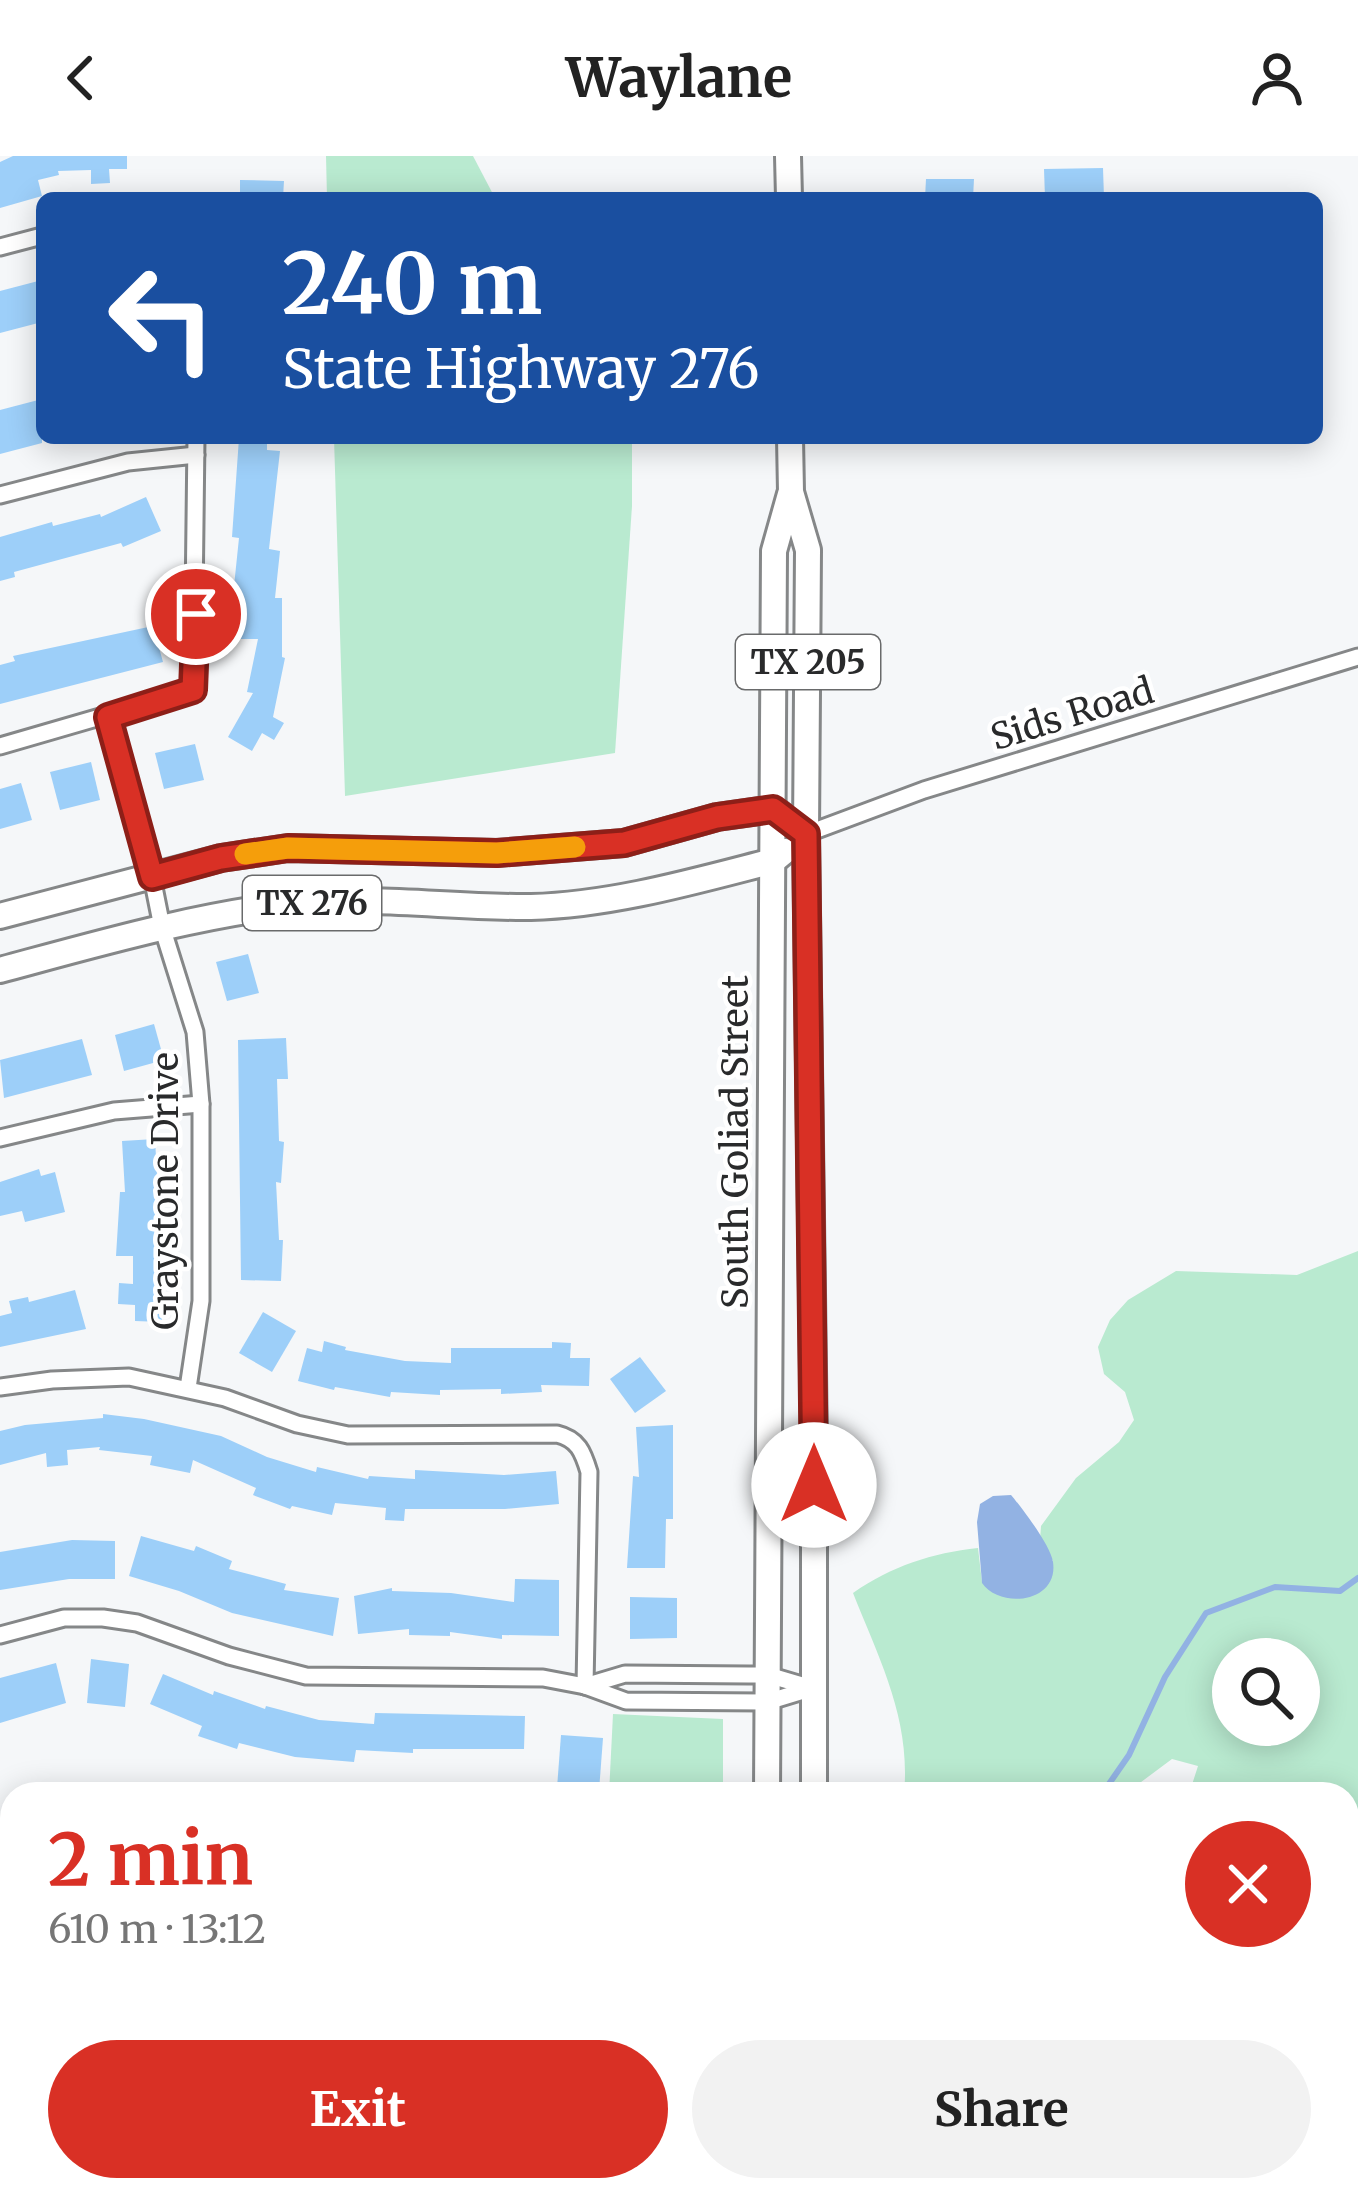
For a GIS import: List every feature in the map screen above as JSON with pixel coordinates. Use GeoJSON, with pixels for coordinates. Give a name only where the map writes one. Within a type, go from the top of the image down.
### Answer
{"type":"FeatureCollection","features":[{"type":"Feature","properties":{"kind":"main road"},"geometry":{"type":"LineString","coordinates":[[788,156],[789,192]]}},
{"type":"Feature","properties":{"kind":"main road","name":"South Goliad Street"},"geometry":{"type":"LineString","coordinates":[[790,444],[791,492],[808,550],[814,1782]]}},
{"type":"Feature","properties":{"kind":"main road","name":"South Goliad Street"},"geometry":{"type":"LineString","coordinates":[[766,1782],[774,551],[791,492]]}},
{"type":"Feature","properties":{"kind":"main road"},"geometry":{"type":"LineString","coordinates":[[773,809],[806,834]]}},
{"type":"Feature","properties":{"kind":"main road","name":"TX 276"},"geometry":{"type":"LineString","coordinates":[[0,916],[221,858],[288,848],[497,853],[624,843],[717,817],[773,809]]}},
{"type":"Feature","properties":{"kind":"main road","name":"TX 276"},"geometry":{"type":"LineString","coordinates":[[0,970],[162,928],[309,903],[536,907],[667,888],[773,861],[806,834]]}},
{"type":"Feature","properties":{"kind":"street"},"geometry":{"type":"LineString","coordinates":[[0,247],[36,238]]}},
{"type":"Feature","properties":{"kind":"street"},"geometry":{"type":"LineString","coordinates":[[0,495],[196,447],[193,690],[0,746]]}},
{"type":"Feature","properties":{"kind":"street","name":"Sids Road"},"geometry":{"type":"LineString","coordinates":[[806,834],[924,790],[1358,657]]}},
{"type":"Feature","properties":{"kind":"street","name":"Graystone Drive"},"geometry":{"type":"LineString","coordinates":[[108,717],[162,928],[195,1032],[201,1104],[201,1301],[188,1388]]}},
{"type":"Feature","properties":{"kind":"street"},"geometry":{"type":"LineString","coordinates":[[0,1138],[114,1112],[201,1104]]}},
{"type":"Feature","properties":{"kind":"street"},"geometry":{"type":"LineString","coordinates":[[0,1388],[130,1377],[188,1388],[297,1424],[347,1435],[557,1434],[571,1438],[584,1453],[589,1472],[585,1686]]}},
{"type":"Feature","properties":{"kind":"street"},"geometry":{"type":"LineString","coordinates":[[0,1635],[64,1618],[103,1618],[137,1623],[229,1656],[306,1676],[543,1678],[626,1701],[767,1702],[813,1688]]}},
{"type":"Feature","properties":{"kind":"street"},"geometry":{"type":"LineString","coordinates":[[585,1686],[625,1674],[767,1675],[813,1688]]}},
{"type":"Feature","properties":{"kind":"green space"},"geometry":{"type":"Polygon","coordinates":[[[326,156],[473,156],[492,192],[327,192],[326,156]]]}},
{"type":"Feature","properties":{"kind":"green space"},"geometry":{"type":"Polygon","coordinates":[[[334,444],[632,444],[615,753],[345,796],[334,444]]]}},
{"type":"Feature","properties":{"kind":"green space"},"geometry":{"type":"Polygon","coordinates":[[[1358,1251],[1358,1782],[1193,1782],[1198,1766],[1172,1759],[1141,1782],[904,1782],[898,1715],[853,1593],[898,1568],[961,1550],[978,1548],[982,1582],[1053,1561],[1040,1540],[1041,1526],[1076,1478],[1119,1442],[1134,1420],[1125,1392],[1104,1374],[1098,1347],[1110,1320],[1128,1300],[1176,1271],[1297,1275],[1358,1251]]]}},
{"type":"Feature","properties":{"kind":"green space"},"geometry":{"type":"Polygon","coordinates":[[[613,1714],[723,1719],[723,1782],[610,1782],[613,1714]]]}},
{"type":"Feature","properties":{"kind":"water"},"geometry":{"type":"Polygon","coordinates":[[[1011,1495],[1042,1537],[1053,1562],[1047,1586],[1027,1598],[1002,1597],[982,1583],[980,1504],[993,1496],[1011,1495]]]}},
{"type":"Feature","properties":{"kind":"building"},"geometry":{"type":"Polygon","coordinates":[[[13,156],[127,156],[127,169],[109,169],[110,183],[91,184],[91,170],[58,171],[59,175],[38,180],[41,192],[36,192],[36,198],[0,208],[0,162],[13,156]]]}},
{"type":"Feature","properties":{"kind":"building"},"geometry":{"type":"Polygon","coordinates":[[[1103,168],[1104,192],[1045,192],[1044,169],[1103,168]]]}},
{"type":"Feature","properties":{"kind":"building"},"geometry":{"type":"Polygon","coordinates":[[[926,179],[974,179],[973,192],[925,192],[926,179]]]}},
{"type":"Feature","properties":{"kind":"building"},"geometry":{"type":"Polygon","coordinates":[[[240,180],[284,181],[283,192],[240,192],[240,180]]]}},
{"type":"Feature","properties":{"kind":"building"},"geometry":{"type":"Polygon","coordinates":[[[36,282],[36,324],[0,333],[0,291],[36,282]]]}},
{"type":"Feature","properties":{"kind":"building"},"geometry":{"type":"Polygon","coordinates":[[[36,401],[38,444],[0,454],[0,410],[36,401]]]}},
{"type":"Feature","properties":{"kind":"building"},"geometry":{"type":"Polygon","coordinates":[[[239,444],[267,444],[267,450],[280,451],[269,549],[280,551],[275,598],[282,598],[285,658],[273,717],[284,723],[274,740],[262,733],[252,751],[228,737],[253,693],[247,692],[258,639],[239,639],[239,587],[234,586],[239,538],[232,537],[239,444]]]}},
{"type":"Feature","properties":{"kind":"building"},"geometry":{"type":"Polygon","coordinates":[[[146,497],[161,531],[123,547],[121,543],[14,572],[15,577],[0,581],[0,537],[52,522],[53,526],[101,517],[146,497]]]}},
{"type":"Feature","properties":{"kind":"building"},"geometry":{"type":"Polygon","coordinates":[[[153,626],[163,662],[0,704],[0,665],[15,661],[13,656],[153,626]]]}},
{"type":"Feature","properties":{"kind":"building"},"geometry":{"type":"Polygon","coordinates":[[[195,744],[204,780],[164,789],[155,753],[195,744]]]}},
{"type":"Feature","properties":{"kind":"building"},"geometry":{"type":"Polygon","coordinates":[[[91,762],[100,800],[60,810],[50,772],[91,762]]]}},
{"type":"Feature","properties":{"kind":"building"},"geometry":{"type":"Polygon","coordinates":[[[21,783],[32,820],[0,829],[0,789],[21,783]]]}},
{"type":"Feature","properties":{"kind":"building"},"geometry":{"type":"Polygon","coordinates":[[[248,954],[259,993],[227,1001],[216,962],[248,954]]]}},
{"type":"Feature","properties":{"kind":"building"},"geometry":{"type":"Polygon","coordinates":[[[154,1024],[164,1060],[124,1071],[115,1035],[154,1024]]]}},
{"type":"Feature","properties":{"kind":"building"},"geometry":{"type":"Polygon","coordinates":[[[286,1038],[288,1079],[277,1079],[279,1141],[284,1142],[281,1183],[276,1182],[279,1240],[283,1240],[281,1281],[241,1280],[238,1040],[286,1038]]]}},
{"type":"Feature","properties":{"kind":"building"},"geometry":{"type":"Polygon","coordinates":[[[82,1039],[92,1075],[4,1098],[0,1060],[82,1039]]]}},
{"type":"Feature","properties":{"kind":"building"},"geometry":{"type":"Polygon","coordinates":[[[155,1139],[158,1193],[163,1193],[162,1322],[135,1321],[135,1305],[118,1304],[119,1283],[133,1284],[133,1256],[116,1256],[120,1192],[125,1192],[122,1141],[155,1139]]]}},
{"type":"Feature","properties":{"kind":"building"},"geometry":{"type":"Polygon","coordinates":[[[39,1169],[41,1176],[55,1172],[65,1212],[25,1222],[22,1211],[0,1216],[0,1182],[39,1169]]]}},
{"type":"Feature","properties":{"kind":"building"},"geometry":{"type":"Polygon","coordinates":[[[75,1290],[86,1329],[0,1347],[0,1316],[12,1313],[9,1301],[28,1297],[29,1302],[75,1290]]]}},
{"type":"Feature","properties":{"kind":"building"},"geometry":{"type":"Polygon","coordinates":[[[263,1312],[296,1331],[272,1372],[239,1353],[263,1312]]]}},
{"type":"Feature","properties":{"kind":"building"},"geometry":{"type":"Polygon","coordinates":[[[324,1341],[345,1350],[405,1361],[451,1363],[451,1348],[552,1348],[552,1342],[571,1343],[570,1358],[590,1358],[589,1386],[541,1385],[542,1392],[501,1394],[501,1389],[440,1390],[440,1395],[391,1392],[390,1397],[298,1381],[307,1348],[322,1352],[324,1341]]]}},
{"type":"Feature","properties":{"kind":"building"},"geometry":{"type":"Polygon","coordinates":[[[640,1357],[666,1391],[635,1413],[610,1379],[640,1357]]]}},
{"type":"Feature","properties":{"kind":"building"},"geometry":{"type":"Polygon","coordinates":[[[103,1414],[221,1436],[316,1472],[317,1467],[368,1479],[415,1479],[415,1470],[504,1475],[556,1471],[559,1504],[405,1509],[404,1521],[385,1520],[386,1508],[335,1503],[332,1515],[290,1509],[253,1495],[256,1488],[193,1460],[190,1473],[150,1465],[152,1456],[100,1447],[67,1450],[68,1465],[47,1467],[46,1453],[0,1465],[0,1431],[103,1418],[103,1414]]]}},
{"type":"Feature","properties":{"kind":"building"},"geometry":{"type":"Polygon","coordinates":[[[673,1425],[673,1519],[666,1519],[665,1568],[627,1568],[633,1476],[639,1477],[636,1427],[673,1425]]]}},
{"type":"Feature","properties":{"kind":"building"},"geometry":{"type":"Polygon","coordinates":[[[141,1536],[194,1551],[196,1546],[232,1561],[229,1569],[286,1584],[284,1590],[339,1598],[333,1636],[232,1613],[129,1576],[141,1536]]]}},
{"type":"Feature","properties":{"kind":"building"},"geometry":{"type":"Polygon","coordinates":[[[72,1540],[115,1541],[115,1579],[69,1579],[0,1590],[0,1552],[72,1540]]]}},
{"type":"Feature","properties":{"kind":"building"},"geometry":{"type":"Polygon","coordinates":[[[515,1579],[559,1580],[559,1636],[409,1635],[409,1629],[358,1634],[354,1596],[392,1588],[514,1602],[515,1579]]]}},
{"type":"Feature","properties":{"kind":"building"},"geometry":{"type":"Polygon","coordinates":[[[630,1597],[677,1598],[677,1638],[630,1639],[630,1597]]]}},
{"type":"Feature","properties":{"kind":"building"},"geometry":{"type":"Polygon","coordinates":[[[91,1659],[129,1664],[125,1707],[87,1703],[91,1659]]]}},
{"type":"Feature","properties":{"kind":"building"},"geometry":{"type":"Polygon","coordinates":[[[56,1663],[66,1703],[0,1723],[0,1678],[56,1663]]]}},
{"type":"Feature","properties":{"kind":"building"},"geometry":{"type":"Polygon","coordinates":[[[163,1674],[213,1695],[214,1691],[265,1709],[319,1720],[374,1724],[375,1713],[525,1716],[524,1749],[356,1750],[354,1762],[295,1757],[239,1743],[237,1749],[198,1736],[202,1726],[150,1704],[163,1674]]]}},
{"type":"Feature","properties":{"kind":"building"},"geometry":{"type":"Polygon","coordinates":[[[561,1735],[603,1738],[600,1782],[557,1782],[561,1735]]]}},
{"type":"Feature","properties":{"kind":"waterway"},"geometry":{"type":"LineString","coordinates":[[1110,1782],[1129,1755],[1165,1677],[1206,1613],[1275,1587],[1340,1591],[1358,1578]]}},
{"type":"Feature","properties":{"kind":"slow traffic"},"geometry":{"type":"LineString","coordinates":[[245,854],[288,848],[497,853],[575,847]]}},
{"type":"Feature","properties":{"kind":"route"},"geometry":{"type":"LineString","coordinates":[[196,614],[193,690],[108,717],[152,877],[221,858],[288,848],[497,853],[624,843],[717,817],[773,809],[806,834],[814,1485]]}}]}
